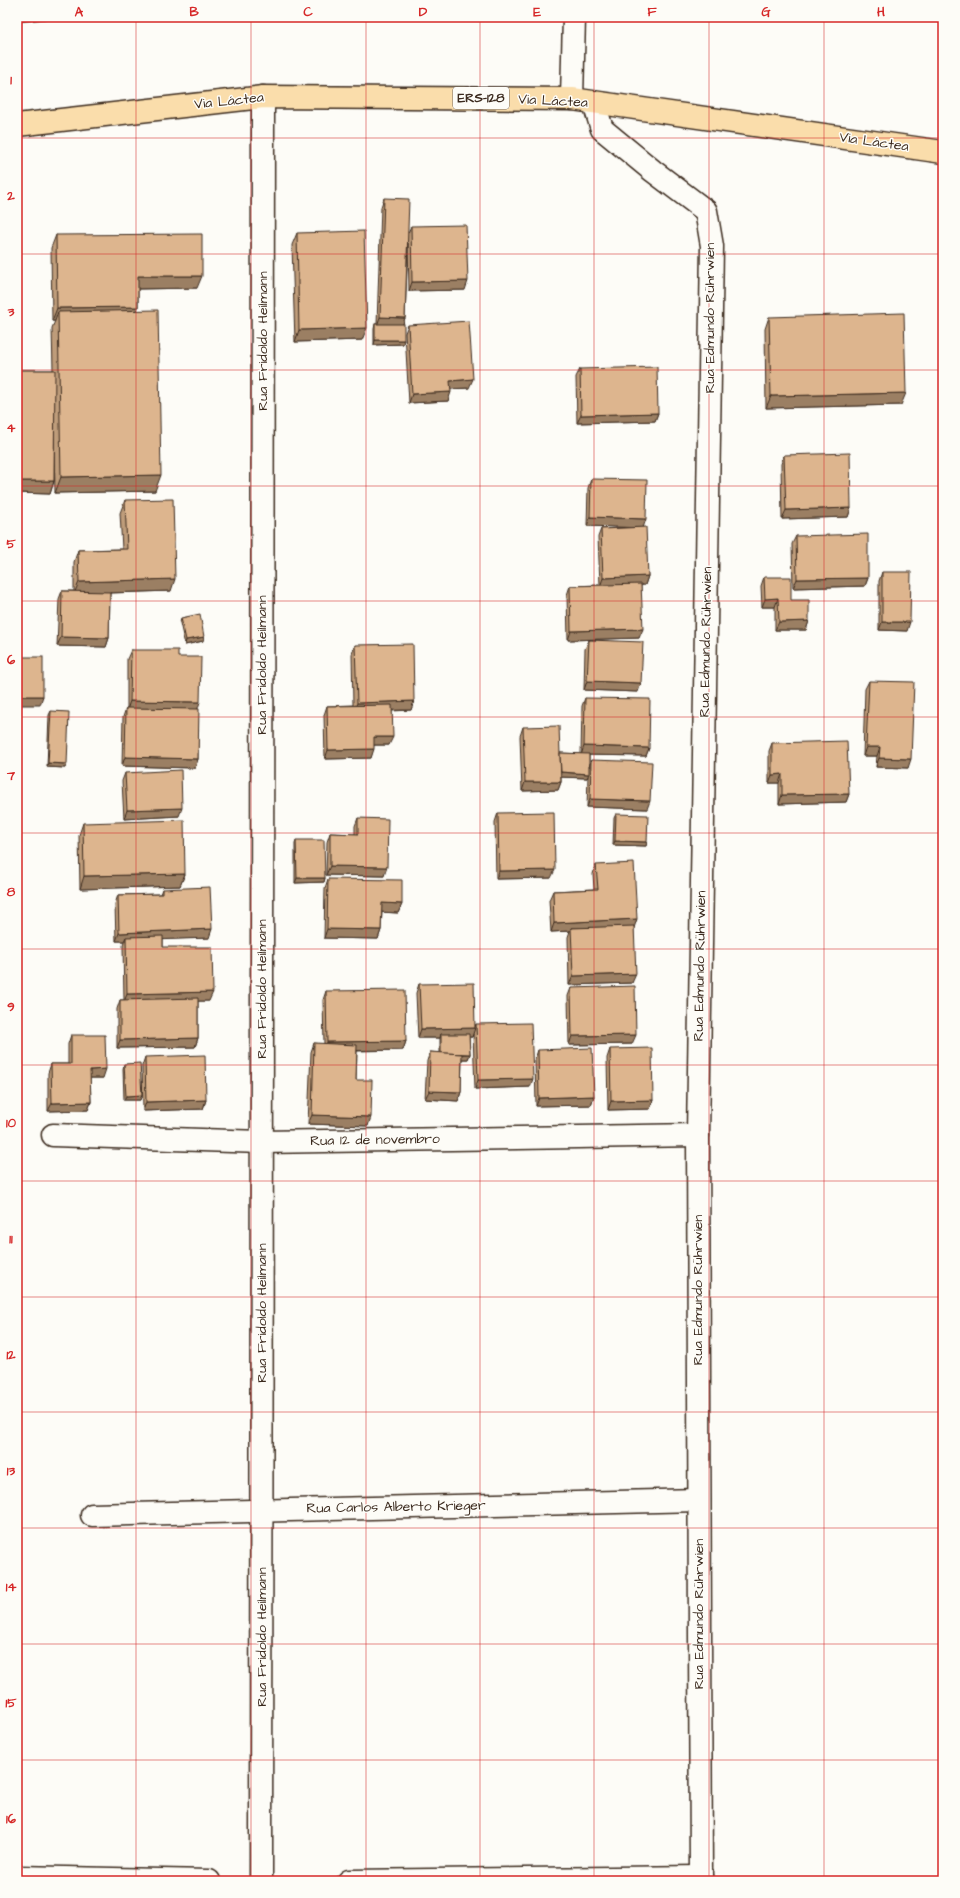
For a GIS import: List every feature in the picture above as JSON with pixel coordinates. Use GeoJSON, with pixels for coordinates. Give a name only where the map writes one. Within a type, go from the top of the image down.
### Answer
{"type":"FeatureCollection","features":[{"type":"Feature","properties":{"kind":"main road","name":"Via Láctea"},"geometry":{"type":"LineString","coordinates":[[17,125],[263,97],[572,99],[943,152]]}},
{"type":"Feature","properties":{"kind":"street"},"geometry":{"type":"LineString","coordinates":[[572,99],[574,17]]}},
{"type":"Feature","properties":{"kind":"street","name":"Rua Fridoldo Heilmann"},"geometry":{"type":"LineString","coordinates":[[261,1881],[263,97]]}},
{"type":"Feature","properties":{"kind":"street","name":"Rua Edmundo Rührwien"},"geometry":{"type":"LineString","coordinates":[[594,103],[602,129],[653,171],[706,211],[712,246],[698,1135],[701,1879]]}},
{"type":"Feature","properties":{"kind":"street","name":"Rua 12 de novembro"},"geometry":{"type":"LineString","coordinates":[[53,1135],[262,1142],[698,1135]]}},
{"type":"Feature","properties":{"kind":"street","name":"Rua Carlos Alberto Krieger"},"geometry":{"type":"LineString","coordinates":[[92,1514],[699,1500]]}},
{"type":"Feature","properties":{"kind":"street"},"geometry":{"type":"LineString","coordinates":[[17,1877],[209,1881]]}},
{"type":"Feature","properties":{"kind":"street"},"geometry":{"type":"LineString","coordinates":[[349,1881],[701,1879]]}},
{"type":"Feature","properties":{"kind":"building"},"geometry":{"type":"Polygon","coordinates":[[[384,198],[409,199],[405,318],[380,317],[384,198]]]}},
{"type":"Feature","properties":{"kind":"building"},"geometry":{"type":"Polygon","coordinates":[[[466,225],[468,281],[412,282],[411,226],[466,225]]]}},
{"type":"Feature","properties":{"kind":"building"},"geometry":{"type":"Polygon","coordinates":[[[364,231],[367,328],[299,330],[297,233],[364,231]]]}},
{"type":"Feature","properties":{"kind":"building"},"geometry":{"type":"Polygon","coordinates":[[[202,234],[202,276],[138,276],[138,307],[57,308],[56,235],[202,234]]]}},
{"type":"Feature","properties":{"kind":"building"},"geometry":{"type":"Polygon","coordinates":[[[158,310],[161,475],[61,477],[58,312],[158,310]]]}},
{"type":"Feature","properties":{"kind":"building"},"geometry":{"type":"Polygon","coordinates":[[[904,313],[906,393],[771,396],[769,317],[904,313]]]}},
{"type":"Feature","properties":{"kind":"building"},"geometry":{"type":"Polygon","coordinates":[[[469,321],[473,379],[450,381],[451,392],[412,394],[408,325],[469,321]]]}},
{"type":"Feature","properties":{"kind":"building"},"geometry":{"type":"Polygon","coordinates":[[[375,324],[404,324],[404,340],[375,340],[375,324]]]}},
{"type":"Feature","properties":{"kind":"building"},"geometry":{"type":"Polygon","coordinates":[[[657,367],[658,413],[581,415],[580,369],[657,367]]]}},
{"type":"Feature","properties":{"kind":"building"},"geometry":{"type":"Polygon","coordinates":[[[17,370],[55,370],[54,481],[17,481],[17,370]]]}},
{"type":"Feature","properties":{"kind":"building"},"geometry":{"type":"Polygon","coordinates":[[[850,453],[851,508],[786,510],[784,455],[850,453]]]}},
{"type":"Feature","properties":{"kind":"building"},"geometry":{"type":"Polygon","coordinates":[[[591,479],[647,480],[646,519],[590,517],[591,479]]]}},
{"type":"Feature","properties":{"kind":"building"},"geometry":{"type":"Polygon","coordinates":[[[173,499],[175,579],[79,582],[78,550],[127,549],[125,500],[173,499]]]}},
{"type":"Feature","properties":{"kind":"building"},"geometry":{"type":"Polygon","coordinates":[[[646,527],[648,576],[603,578],[601,529],[646,527]]]}},
{"type":"Feature","properties":{"kind":"building"},"geometry":{"type":"Polygon","coordinates":[[[868,534],[868,578],[797,579],[796,536],[868,534]]]}},
{"type":"Feature","properties":{"kind":"building"},"geometry":{"type":"Polygon","coordinates":[[[882,572],[911,572],[910,622],[882,622],[882,572]]]}},
{"type":"Feature","properties":{"kind":"building"},"geometry":{"type":"Polygon","coordinates":[[[764,577],[791,577],[791,600],[809,600],[809,621],[779,622],[778,598],[765,599],[764,577]]]}},
{"type":"Feature","properties":{"kind":"building"},"geometry":{"type":"Polygon","coordinates":[[[641,584],[643,629],[571,631],[570,586],[641,584]]]}},
{"type":"Feature","properties":{"kind":"building"},"geometry":{"type":"Polygon","coordinates":[[[62,591],[110,592],[109,638],[61,637],[62,591]]]}},
{"type":"Feature","properties":{"kind":"building"},"geometry":{"type":"Polygon","coordinates":[[[200,614],[204,637],[186,640],[181,618],[200,614]]]}},
{"type":"Feature","properties":{"kind":"building"},"geometry":{"type":"Polygon","coordinates":[[[589,640],[643,642],[641,683],[587,681],[589,640]]]}},
{"type":"Feature","properties":{"kind":"building"},"geometry":{"type":"Polygon","coordinates":[[[413,644],[414,701],[357,703],[355,645],[413,644]]]}},
{"type":"Feature","properties":{"kind":"building"},"geometry":{"type":"Polygon","coordinates":[[[131,650],[178,650],[178,657],[201,657],[200,702],[130,701],[131,650]]]}},
{"type":"Feature","properties":{"kind":"building"},"geometry":{"type":"Polygon","coordinates":[[[17,657],[43,657],[43,696],[17,696],[17,657]]]}},
{"type":"Feature","properties":{"kind":"building"},"geometry":{"type":"Polygon","coordinates":[[[869,681],[914,682],[911,759],[879,758],[880,747],[866,747],[869,681]]]}},
{"type":"Feature","properties":{"kind":"building"},"geometry":{"type":"Polygon","coordinates":[[[585,698],[650,699],[649,748],[584,746],[585,698]]]}},
{"type":"Feature","properties":{"kind":"building"},"geometry":{"type":"Polygon","coordinates":[[[392,705],[393,737],[374,737],[374,749],[328,750],[327,706],[392,705]]]}},
{"type":"Feature","properties":{"kind":"building"},"geometry":{"type":"Polygon","coordinates":[[[126,708],[199,709],[198,759],[125,757],[126,708]]]}},
{"type":"Feature","properties":{"kind":"building"},"geometry":{"type":"Polygon","coordinates":[[[51,711],[69,712],[67,764],[48,763],[51,711]]]}},
{"type":"Feature","properties":{"kind":"building"},"geometry":{"type":"Polygon","coordinates":[[[559,726],[561,782],[525,782],[523,727],[559,726]]]}},
{"type":"Feature","properties":{"kind":"building"},"geometry":{"type":"Polygon","coordinates":[[[847,741],[849,794],[782,795],[782,774],[772,775],[772,743],[847,741]]]}},
{"type":"Feature","properties":{"kind":"building"},"geometry":{"type":"Polygon","coordinates":[[[560,753],[589,754],[589,774],[561,772],[560,753]]]}},
{"type":"Feature","properties":{"kind":"building"},"geometry":{"type":"Polygon","coordinates":[[[591,760],[652,762],[650,801],[590,799],[591,760]]]}},
{"type":"Feature","properties":{"kind":"building"},"geometry":{"type":"Polygon","coordinates":[[[181,770],[182,808],[127,810],[125,773],[181,770]]]}},
{"type":"Feature","properties":{"kind":"building"},"geometry":{"type":"Polygon","coordinates":[[[554,812],[555,870],[499,871],[498,813],[554,812]]]}},
{"type":"Feature","properties":{"kind":"building"},"geometry":{"type":"Polygon","coordinates":[[[616,814],[648,815],[647,842],[615,841],[616,814]]]}},
{"type":"Feature","properties":{"kind":"building"},"geometry":{"type":"Polygon","coordinates":[[[358,818],[388,819],[387,867],[330,866],[330,833],[358,834],[358,818]]]}},
{"type":"Feature","properties":{"kind":"building"},"geometry":{"type":"Polygon","coordinates":[[[184,820],[185,874],[84,876],[83,823],[184,820]]]}},
{"type":"Feature","properties":{"kind":"building"},"geometry":{"type":"Polygon","coordinates":[[[296,840],[324,840],[325,878],[297,878],[296,840]]]}},
{"type":"Feature","properties":{"kind":"building"},"geometry":{"type":"Polygon","coordinates":[[[634,863],[637,919],[554,923],[553,891],[598,889],[596,865],[634,863]]]}},
{"type":"Feature","properties":{"kind":"building"},"geometry":{"type":"Polygon","coordinates":[[[328,879],[402,880],[402,904],[382,903],[381,930],[327,929],[328,879]]]}},
{"type":"Feature","properties":{"kind":"building"},"geometry":{"type":"Polygon","coordinates":[[[210,887],[212,929],[119,933],[118,895],[162,894],[162,889],[210,887]]]}},
{"type":"Feature","properties":{"kind":"building"},"geometry":{"type":"Polygon","coordinates":[[[634,926],[636,974],[573,976],[571,928],[634,926]]]}},
{"type":"Feature","properties":{"kind":"building"},"geometry":{"type":"Polygon","coordinates":[[[163,936],[163,947],[212,947],[213,992],[127,994],[126,937],[163,936]]]}},
{"type":"Feature","properties":{"kind":"building"},"geometry":{"type":"Polygon","coordinates":[[[474,983],[475,1028],[421,1029],[419,984],[474,983]]]}},
{"type":"Feature","properties":{"kind":"building"},"geometry":{"type":"Polygon","coordinates":[[[635,986],[636,1035],[572,1036],[571,988],[635,986]]]}},
{"type":"Feature","properties":{"kind":"building"},"geometry":{"type":"Polygon","coordinates":[[[405,990],[406,1041],[327,1042],[326,991],[405,990]]]}},
{"type":"Feature","properties":{"kind":"building"},"geometry":{"type":"Polygon","coordinates":[[[198,998],[198,1038],[120,1040],[120,1000],[198,998]]]}},
{"type":"Feature","properties":{"kind":"building"},"geometry":{"type":"Polygon","coordinates":[[[531,1023],[533,1079],[478,1080],[476,1024],[531,1023]]]}},
{"type":"Feature","properties":{"kind":"building"},"geometry":{"type":"Polygon","coordinates":[[[441,1034],[469,1034],[470,1054],[441,1053],[441,1034]]]}},
{"type":"Feature","properties":{"kind":"building"},"geometry":{"type":"Polygon","coordinates":[[[71,1035],[105,1035],[106,1069],[90,1070],[91,1102],[52,1103],[51,1064],[71,1064],[71,1035]]]}},
{"type":"Feature","properties":{"kind":"building"},"geometry":{"type":"Polygon","coordinates":[[[314,1043],[357,1045],[356,1080],[372,1080],[371,1117],[312,1115],[314,1043]]]}},
{"type":"Feature","properties":{"kind":"building"},"geometry":{"type":"Polygon","coordinates":[[[592,1048],[594,1096],[539,1098],[538,1050],[592,1048]]]}},
{"type":"Feature","properties":{"kind":"building"},"geometry":{"type":"Polygon","coordinates":[[[652,1048],[653,1100],[611,1101],[610,1049],[652,1048]]]}},
{"type":"Feature","properties":{"kind":"building"},"geometry":{"type":"Polygon","coordinates":[[[430,1052],[462,1054],[461,1092],[429,1091],[430,1052]]]}},
{"type":"Feature","properties":{"kind":"building"},"geometry":{"type":"Polygon","coordinates":[[[205,1055],[206,1100],[146,1102],[145,1057],[205,1055]]]}},
{"type":"Feature","properties":{"kind":"building"},"geometry":{"type":"Polygon","coordinates":[[[140,1063],[142,1095],[126,1096],[124,1064],[140,1063]]]}}]}
